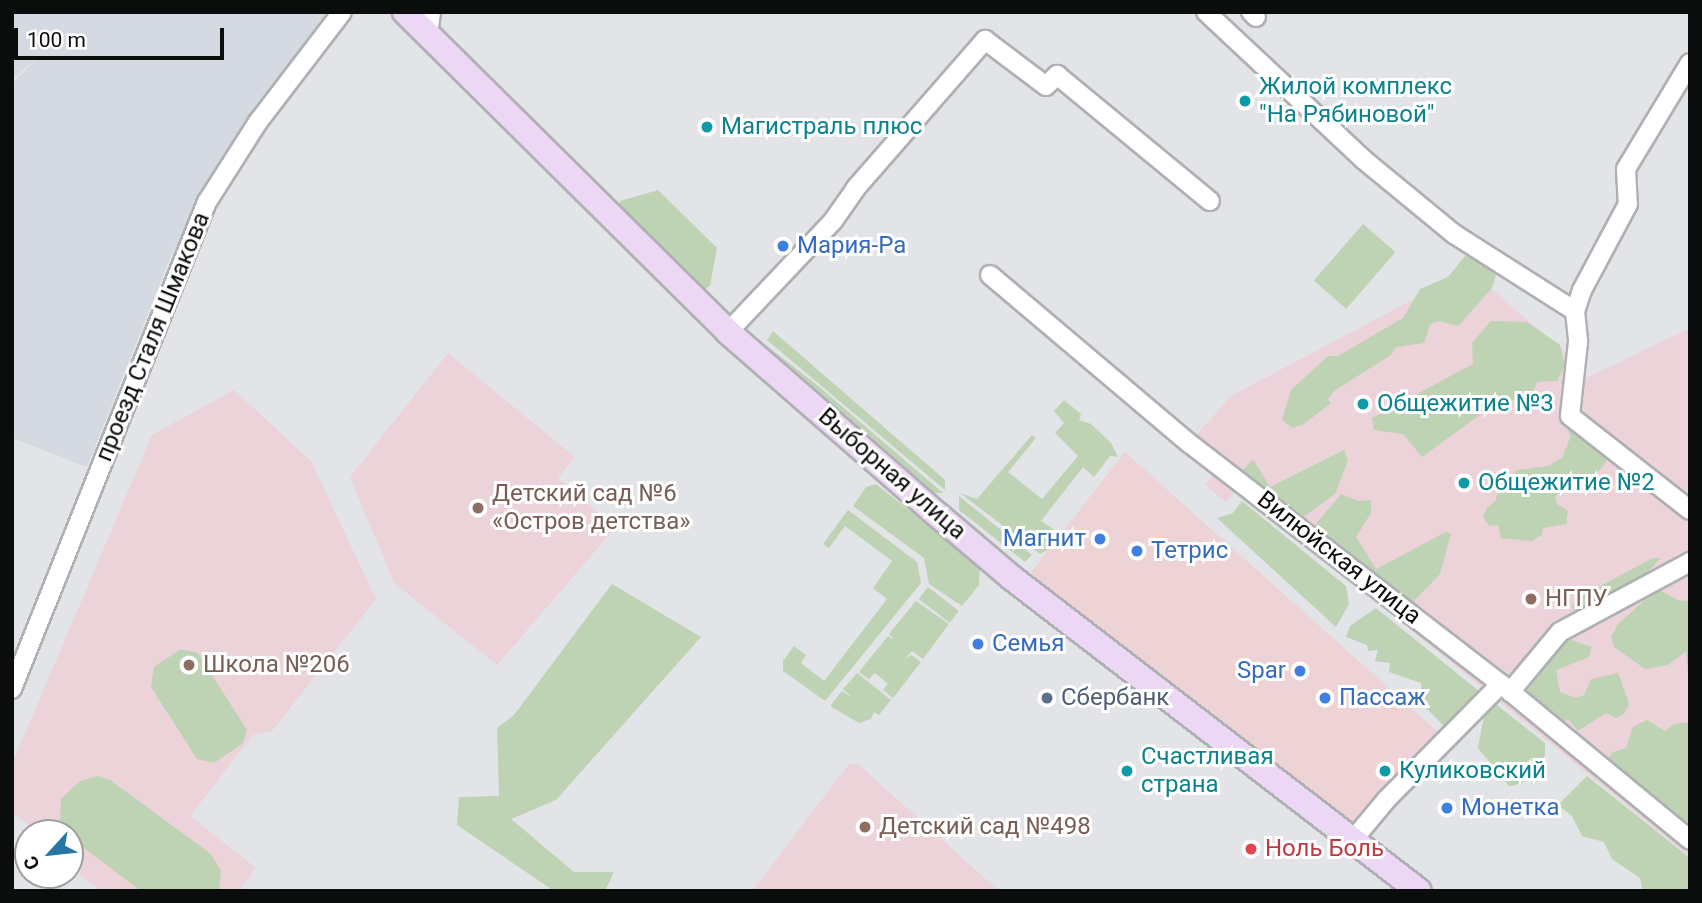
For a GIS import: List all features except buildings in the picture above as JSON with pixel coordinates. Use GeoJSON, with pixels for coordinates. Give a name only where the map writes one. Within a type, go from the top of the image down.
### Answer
{"type":"FeatureCollection","features":[{"type":"Feature","properties":{"kind":"main road","name":"Выборная улица"},"geometry":{"type":"LineString","coordinates":[[405,12],[430,23],[728,332],[1012,578],[1419,891]]}},
{"type":"Feature","properties":{"kind":"street","name":"проезд Сталя Шмакова"},"geometry":{"type":"LineString","coordinates":[[12,689],[207,202],[258,122],[342,12]]}},
{"type":"Feature","properties":{"kind":"street"},"geometry":{"type":"LineString","coordinates":[[1210,14],[1364,160],[1454,234],[1575,311]]}},
{"type":"Feature","properties":{"kind":"street"},"geometry":{"type":"LineString","coordinates":[[728,332],[833,221],[855,188],[985,40],[1046,86],[1057,75],[1210,201]]}},
{"type":"Feature","properties":{"kind":"street"},"geometry":{"type":"LineString","coordinates":[[1690,64],[1626,169],[1628,204],[1596,260],[1575,311],[1578,342],[1570,416],[1690,510]]}},
{"type":"Feature","properties":{"kind":"street","name":"Вилюйская улица"},"geometry":{"type":"LineString","coordinates":[[990,275],[1189,443],[1506,688],[1690,840]]}},
{"type":"Feature","properties":{"kind":"street"},"geometry":{"type":"LineString","coordinates":[[1352,841],[1387,799],[1506,688],[1560,632],[1690,562]]}},
{"type":"Feature","properties":{"kind":"shaded area"},"geometry":{"type":"Polygon","coordinates":[[[12,12],[325,14],[222,159],[170,258],[87,467],[12,438],[12,83],[53,43],[12,80],[12,12]]]}},
{"type":"Feature","properties":{"kind":"shaded area","name":"НГПУ"},"geometry":{"type":"Polygon","coordinates":[[[1469,270],[1566,353],[1582,380],[1690,328],[1690,857],[1238,489],[1226,502],[1205,485],[1215,473],[1185,448],[1231,396],[1469,270]]]}},
{"type":"Feature","properties":{"kind":"shaded area","name":"Детский сад №6 «Остров детства»"},"geometry":{"type":"Polygon","coordinates":[[[448,353],[575,457],[558,478],[615,528],[497,665],[394,583],[350,477],[448,353]]]}},
{"type":"Feature","properties":{"kind":"shaded area","name":"Школа №206"},"geometry":{"type":"Polygon","coordinates":[[[234,390],[311,461],[376,599],[272,731],[253,735],[190,816],[256,868],[239,891],[101,891],[84,878],[84,819],[21,819],[12,813],[12,764],[152,435],[234,390]]]}},
{"type":"Feature","properties":{"kind":"shaded area"},"geometry":{"type":"Polygon","coordinates":[[[1125,452],[1447,740],[1352,841],[1021,585],[1125,452]]]}},
{"type":"Feature","properties":{"kind":"shaded area","name":"Детский сад №498"},"geometry":{"type":"Polygon","coordinates":[[[849,764],[858,764],[999,891],[752,891],[849,764]]]}},
{"type":"Feature","properties":{"kind":"green space"},"geometry":{"type":"Polygon","coordinates":[[[658,190],[717,248],[710,286],[697,294],[620,210],[620,201],[658,190]]]}},
{"type":"Feature","properties":{"kind":"green space"},"geometry":{"type":"Polygon","coordinates":[[[1363,224],[1395,252],[1346,309],[1314,281],[1363,224]]]}},
{"type":"Feature","properties":{"kind":"green space"},"geometry":{"type":"Polygon","coordinates":[[[1465,256],[1488,262],[1496,276],[1492,288],[1458,326],[1438,321],[1430,325],[1424,343],[1396,347],[1391,355],[1334,391],[1328,399],[1331,403],[1304,424],[1293,428],[1282,420],[1291,390],[1328,356],[1338,356],[1403,318],[1420,289],[1448,277],[1465,256]]]}},
{"type":"Feature","properties":{"kind":"green space"},"geometry":{"type":"Polygon","coordinates":[[[1491,321],[1527,322],[1560,345],[1565,365],[1557,381],[1537,382],[1533,392],[1484,412],[1422,457],[1403,434],[1374,430],[1372,418],[1473,364],[1472,343],[1491,321]]]}},
{"type":"Feature","properties":{"kind":"green space"},"geometry":{"type":"Polygon","coordinates":[[[773,331],[945,480],[945,490],[767,340],[773,331]]]}},
{"type":"Feature","properties":{"kind":"green space"},"geometry":{"type":"Polygon","coordinates":[[[761,341],[817,385],[943,493],[935,493],[761,341]]]}},
{"type":"Feature","properties":{"kind":"green space"},"geometry":{"type":"Polygon","coordinates":[[[1064,400],[1081,414],[1079,420],[1091,424],[1111,443],[1118,457],[1110,456],[1094,477],[1083,467],[1041,521],[1056,531],[1053,547],[1040,554],[960,493],[977,499],[1032,435],[1036,438],[1008,472],[1042,499],[1078,456],[1055,433],[1064,423],[1054,411],[1064,400]]]}},
{"type":"Feature","properties":{"kind":"green space"},"geometry":{"type":"Polygon","coordinates":[[[1565,413],[1583,416],[1608,459],[1599,471],[1555,496],[1557,504],[1568,511],[1566,524],[1543,528],[1542,535],[1532,541],[1501,538],[1498,525],[1489,526],[1483,517],[1487,508],[1495,501],[1502,482],[1518,470],[1548,466],[1562,458],[1570,438],[1565,413]]]}},
{"type":"Feature","properties":{"kind":"green space"},"geometry":{"type":"Polygon","coordinates":[[[1344,450],[1348,461],[1335,494],[1299,520],[1244,489],[1241,472],[1253,459],[1270,487],[1344,450]]]}},
{"type":"Feature","properties":{"kind":"green space"},"geometry":{"type":"Polygon","coordinates":[[[876,484],[980,566],[979,585],[962,606],[929,584],[924,558],[853,506],[866,487],[876,484]]]}},
{"type":"Feature","properties":{"kind":"green space"},"geometry":{"type":"Polygon","coordinates":[[[1341,494],[1359,501],[1371,500],[1371,513],[1356,537],[1376,569],[1446,532],[1451,534],[1440,574],[1410,605],[1402,592],[1373,579],[1309,532],[1341,494]]]}},
{"type":"Feature","properties":{"kind":"green space"},"geometry":{"type":"Polygon","coordinates":[[[959,496],[1032,555],[1025,562],[959,510],[959,496]]]}},
{"type":"Feature","properties":{"kind":"green space"},"geometry":{"type":"Polygon","coordinates":[[[1242,501],[1346,586],[1349,604],[1336,627],[1217,518],[1233,513],[1242,501]]]}},
{"type":"Feature","properties":{"kind":"green space"},"geometry":{"type":"Polygon","coordinates":[[[848,510],[917,562],[921,583],[825,701],[783,671],[783,661],[794,646],[806,655],[801,663],[824,681],[887,599],[873,588],[892,561],[845,526],[829,548],[823,544],[848,510]]]}},
{"type":"Feature","properties":{"kind":"green space"},"geometry":{"type":"Polygon","coordinates":[[[1653,558],[1661,558],[1634,587],[1584,614],[1575,612],[1572,606],[1585,594],[1653,558]]]}},
{"type":"Feature","properties":{"kind":"green space"},"geometry":{"type":"Polygon","coordinates":[[[612,584],[701,637],[556,800],[511,819],[574,872],[614,872],[605,891],[554,891],[457,825],[459,797],[499,796],[497,728],[514,715],[612,584]]]}},
{"type":"Feature","properties":{"kind":"green space"},"geometry":{"type":"Polygon","coordinates":[[[928,587],[959,611],[949,623],[919,599],[928,587]]]}},
{"type":"Feature","properties":{"kind":"green space"},"geometry":{"type":"Polygon","coordinates":[[[1657,589],[1680,601],[1690,600],[1690,696],[1686,651],[1668,665],[1645,669],[1614,647],[1611,637],[1618,624],[1657,589]]]}},
{"type":"Feature","properties":{"kind":"green space"},"geometry":{"type":"Polygon","coordinates":[[[916,601],[949,624],[923,659],[912,651],[904,660],[911,655],[921,662],[893,698],[883,690],[888,684],[875,673],[869,679],[859,672],[888,636],[894,640],[889,634],[916,601]]]}},
{"type":"Feature","properties":{"kind":"green space"},"geometry":{"type":"Polygon","coordinates":[[[1376,608],[1480,692],[1463,705],[1463,713],[1451,723],[1443,725],[1422,704],[1421,683],[1389,672],[1390,663],[1375,661],[1378,650],[1368,651],[1367,645],[1346,637],[1350,626],[1376,608]]]}},
{"type":"Feature","properties":{"kind":"green space"},"geometry":{"type":"Polygon","coordinates":[[[1571,640],[1592,647],[1589,657],[1556,670],[1560,692],[1576,698],[1584,695],[1591,679],[1618,673],[1629,704],[1624,714],[1616,718],[1606,713],[1578,731],[1569,720],[1556,723],[1530,703],[1527,688],[1558,643],[1571,640]]]}},
{"type":"Feature","properties":{"kind":"green space"},"geometry":{"type":"Polygon","coordinates":[[[181,649],[198,653],[247,730],[243,743],[214,763],[197,759],[151,687],[154,667],[181,649]]]}},
{"type":"Feature","properties":{"kind":"green space"},"geometry":{"type":"Polygon","coordinates":[[[857,673],[891,700],[879,715],[874,712],[871,719],[859,723],[830,706],[842,691],[853,698],[843,689],[857,673]]]}},
{"type":"Feature","properties":{"kind":"green space"},"geometry":{"type":"Polygon","coordinates":[[[1493,702],[1545,743],[1545,755],[1529,779],[1516,785],[1509,786],[1478,748],[1485,711],[1493,702]]]}},
{"type":"Feature","properties":{"kind":"green space"},"geometry":{"type":"Polygon","coordinates":[[[1647,720],[1665,731],[1674,724],[1690,722],[1690,838],[1605,762],[1613,752],[1626,748],[1633,727],[1647,720]]]}},
{"type":"Feature","properties":{"kind":"green space"},"geometry":{"type":"Polygon","coordinates":[[[98,776],[110,780],[211,854],[221,871],[219,891],[141,891],[84,848],[84,819],[60,819],[61,799],[80,781],[98,776]]]}},
{"type":"Feature","properties":{"kind":"green space"},"geometry":{"type":"Polygon","coordinates":[[[1587,776],[1690,858],[1690,891],[1643,891],[1640,878],[1612,859],[1604,842],[1582,836],[1572,816],[1558,805],[1587,776]]]}},
{"type":"Feature","properties":{"kind":"place","name":"Жилой комплекс \"На Рябиновой\""},"geometry":{"type":"Point","coordinates":[1245,101]}},
{"type":"Feature","properties":{"kind":"place","name":"Магистраль плюс"},"geometry":{"type":"Point","coordinates":[707,127]}},
{"type":"Feature","properties":{"kind":"place","name":"Мария-Ра"},"geometry":{"type":"Point","coordinates":[783,246]}},
{"type":"Feature","properties":{"kind":"place","name":"Общежитие №3"},"geometry":{"type":"Point","coordinates":[1363,404]}},
{"type":"Feature","properties":{"kind":"place","name":"Общежитие №2"},"geometry":{"type":"Point","coordinates":[1464,483]}},
{"type":"Feature","properties":{"kind":"place","name":"Детский сад №6 «Остров детства»"},"geometry":{"type":"Point","coordinates":[478,508]}},
{"type":"Feature","properties":{"kind":"place","name":"Магнит"},"geometry":{"type":"Point","coordinates":[1100,539]}},
{"type":"Feature","properties":{"kind":"place","name":"Тетрис"},"geometry":{"type":"Point","coordinates":[1137,551]}},
{"type":"Feature","properties":{"kind":"place","name":"НГПУ"},"geometry":{"type":"Point","coordinates":[1531,599]}},
{"type":"Feature","properties":{"kind":"place","name":"Семья"},"geometry":{"type":"Point","coordinates":[978,644]}},
{"type":"Feature","properties":{"kind":"place","name":"Школа №206"},"geometry":{"type":"Point","coordinates":[189,665]}},
{"type":"Feature","properties":{"kind":"place","name":"Spar"},"geometry":{"type":"Point","coordinates":[1300,671]}},
{"type":"Feature","properties":{"kind":"place","name":"Сбербанк"},"geometry":{"type":"Point","coordinates":[1047,698]}},
{"type":"Feature","properties":{"kind":"place","name":"Пассаж"},"geometry":{"type":"Point","coordinates":[1325,698]}},
{"type":"Feature","properties":{"kind":"place","name":"Счастливая страна"},"geometry":{"type":"Point","coordinates":[1127,771]}},
{"type":"Feature","properties":{"kind":"place","name":"Куликовский"},"geometry":{"type":"Point","coordinates":[1385,771]}},
{"type":"Feature","properties":{"kind":"place","name":"Монетка"},"geometry":{"type":"Point","coordinates":[1447,808]}},
{"type":"Feature","properties":{"kind":"place","name":"Детский сад №498"},"geometry":{"type":"Point","coordinates":[865,827]}},
{"type":"Feature","properties":{"kind":"place","name":"Ноль Боль"},"geometry":{"type":"Point","coordinates":[1251,849]}}]}
